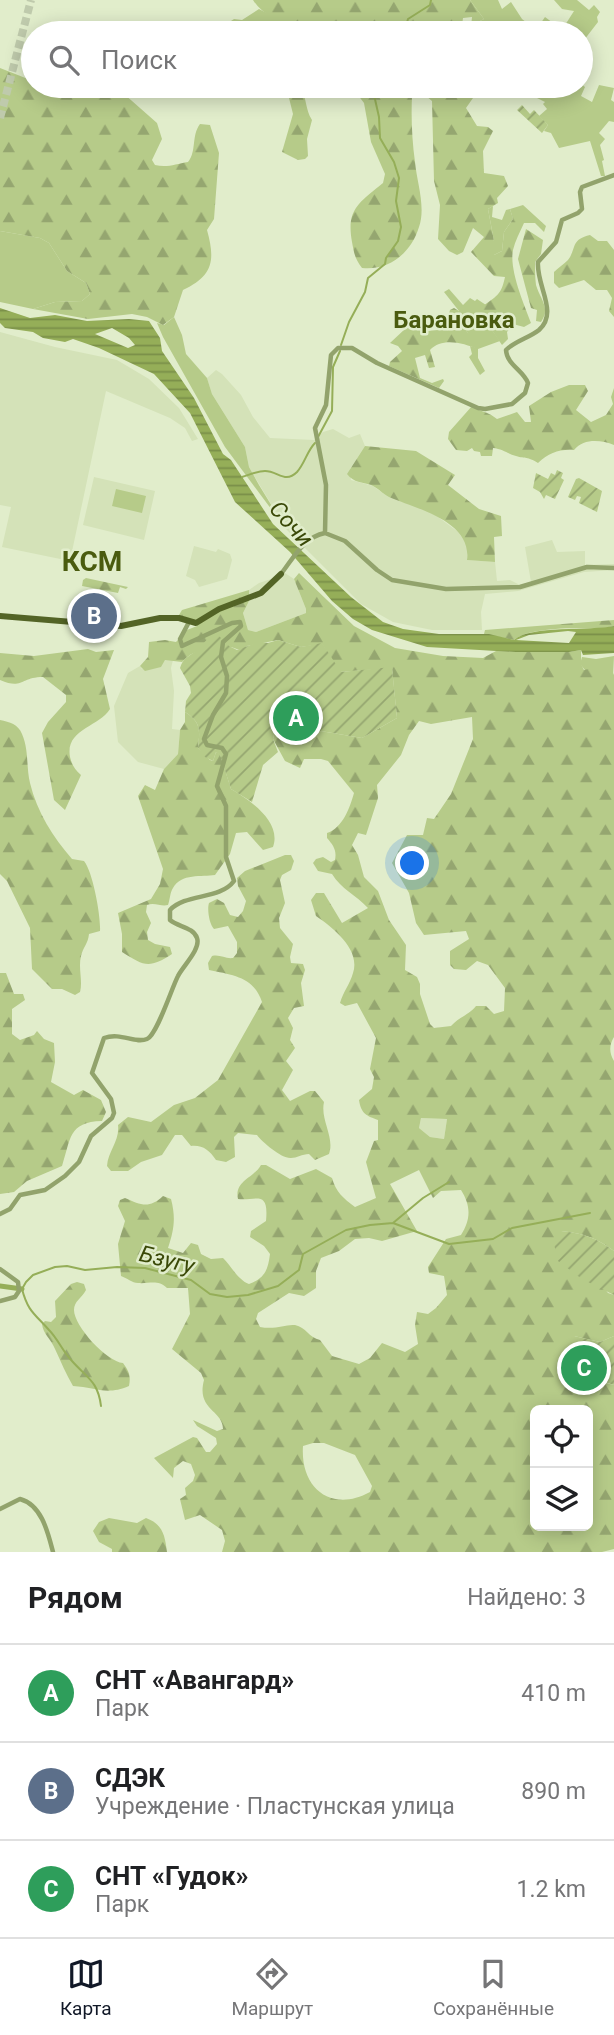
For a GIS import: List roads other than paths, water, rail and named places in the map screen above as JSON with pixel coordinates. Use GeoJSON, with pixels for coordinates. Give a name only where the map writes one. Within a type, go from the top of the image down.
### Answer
{"type":"FeatureCollection","features":[{"type":"Feature","properties":{"kind":"main road"},"geometry":{"type":"LineString","coordinates":[[0,616],[121,626],[160,618],[200,621],[219,609],[261,593],[281,574]]}},
{"type":"Feature","properties":{"kind":"street"},"geometry":{"type":"LineString","coordinates":[[325,533],[326,485],[314,434],[326,405],[331,355],[341,347],[352,348],[377,363],[478,408],[505,405],[520,398],[527,389],[528,381],[508,359],[506,350],[538,330],[548,315],[548,307],[539,282],[538,262],[556,242],[562,220],[582,209],[582,187],[614,175]]}},
{"type":"Feature","properties":{"kind":"street"},"geometry":{"type":"LineString","coordinates":[[281,574],[305,542],[325,533],[345,541],[373,567],[392,580],[446,589],[520,587],[587,567],[614,568]]}},
{"type":"Feature","properties":{"kind":"street"},"geometry":{"type":"LineString","coordinates":[[0,1214],[10,1209],[20,1195],[51,1187],[75,1168],[91,1136],[112,1118],[114,1113],[111,1100],[92,1073],[104,1038],[120,1035],[143,1040],[153,1034],[178,976],[198,944],[192,931],[170,920],[170,911],[179,902],[201,897],[233,884],[234,879],[226,857],[226,806],[217,786],[226,757],[222,748],[207,746],[205,742],[209,723],[226,693],[227,676],[221,657],[223,642],[242,626],[240,622],[232,622],[182,646],[180,639],[189,622]]}},
{"type":"Feature","properties":{"kind":"street"},"geometry":{"type":"LineString","coordinates":[[0,1269],[18,1282],[19,1289],[15,1297],[0,1301]]}},
{"type":"Feature","properties":{"kind":"street"},"geometry":{"type":"LineString","coordinates":[[0,1509],[20,1499],[28,1502],[45,1525],[53,1552]]}},
{"type":"Feature","properties":{"kind":"waterway"},"geometry":{"type":"LineString","coordinates":[[407,21],[430,5],[431,0]]}},
{"type":"Feature","properties":{"kind":"waterway"},"geometry":{"type":"LineString","coordinates":[[341,345],[349,322],[365,292],[368,278],[385,264],[398,241],[401,227],[396,201],[399,178],[394,162],[380,138],[375,98]]}},
{"type":"Feature","properties":{"kind":"waterway"},"geometry":{"type":"LineString","coordinates":[[318,437],[332,411],[333,367],[340,351]]}},
{"type":"Feature","properties":{"kind":"waterway"},"geometry":{"type":"LineString","coordinates":[[242,477],[265,471],[289,477],[297,472],[315,443]]}},
{"type":"Feature","properties":{"kind":"waterway"},"geometry":{"type":"LineString","coordinates":[[393,1223],[423,1198],[449,1182]]}},
{"type":"Feature","properties":{"kind":"waterway","name":"Бзугу"},"geometry":{"type":"LineString","coordinates":[[101,1406],[94,1385],[27,1303],[22,1289],[33,1275],[55,1267],[67,1266],[85,1270],[145,1268],[191,1280],[210,1294],[227,1297],[248,1295],[278,1286],[299,1270],[303,1254],[346,1230],[393,1223],[449,1244],[493,1239],[512,1228],[590,1213]]}},
{"type":"Feature","properties":{"kind":"waterway","name":"Бзугу"},"geometry":{"type":"LineString","coordinates":[[0,1286],[22,1289]]}},
{"type":"Feature","properties":{"kind":"tunnel"},"geometry":{"type":"LineString","coordinates":[[25,21],[31,0]]}},
{"type":"Feature","properties":{"kind":"tunnel"},"geometry":{"type":"LineString","coordinates":[[0,118],[21,38]]}},
{"type":"Feature","properties":{"kind":"place","name":"СДЭК"},"geometry":{"type":"Point","coordinates":[94,616]}},
{"type":"Feature","properties":{"kind":"place","name":"СНТ «Авангард»"},"geometry":{"type":"Point","coordinates":[296,718]}},
{"type":"Feature","properties":{"kind":"place","name":"СНТ «Гудок»"},"geometry":{"type":"Point","coordinates":[584,1368]}},
{"type":"Feature","properties":{"kind":"district","name":"Барановка"},"geometry":{"type":"Point","coordinates":[454,320]}},
{"type":"Feature","properties":{"kind":"district","name":"КСМ"},"geometry":{"type":"Point","coordinates":[92,561]}},
{"type":"Feature","properties":{"kind":"water label","name":"Сочи"},"geometry":{"type":"Point","coordinates":[291,524]}}]}
